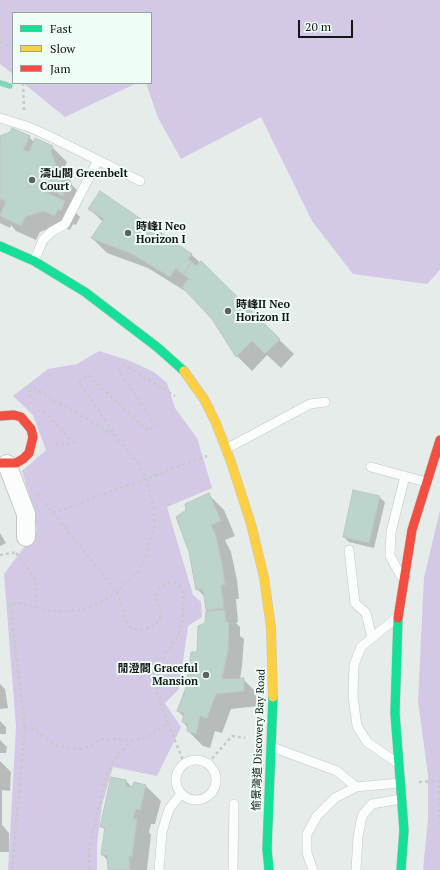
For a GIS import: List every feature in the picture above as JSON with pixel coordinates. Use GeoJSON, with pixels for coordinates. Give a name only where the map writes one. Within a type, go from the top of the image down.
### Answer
{"type":"FeatureCollection","features":[{"type":"Feature","properties":{"kind":"street","name":"愉景灣道 Discovery Bay Road"},"geometry":{"type":"LineString","coordinates":[[0,246],[34,261],[85,292],[157,346],[183,370],[204,399],[226,448],[251,524],[264,577],[271,628],[274,683],[267,849],[269,870]]}},
{"type":"Feature","properties":{"kind":"street"},"geometry":{"type":"LineString","coordinates":[[0,416],[14,414],[21,417],[27,423],[33,437],[32,445],[23,459],[16,463],[4,464],[26,514],[26,537]]}},
{"type":"Feature","properties":{"kind":"street"},"geometry":{"type":"LineString","coordinates":[[401,870],[404,830],[399,783],[395,713],[398,617],[412,530],[440,440]]}},
{"type":"Feature","properties":{"kind":"lane"},"geometry":{"type":"LineString","coordinates":[[0,118],[29,127],[140,181]]}},
{"type":"Feature","properties":{"kind":"lane"},"geometry":{"type":"LineString","coordinates":[[34,261],[43,240],[51,232],[65,224],[98,160]]}},
{"type":"Feature","properties":{"kind":"lane"},"geometry":{"type":"LineString","coordinates":[[226,448],[310,404],[325,402]]}},
{"type":"Feature","properties":{"kind":"lane"},"geometry":{"type":"LineString","coordinates":[[372,466],[426,482]]}},
{"type":"Feature","properties":{"kind":"lane"},"geometry":{"type":"LineString","coordinates":[[403,579],[390,556],[391,532],[405,476]]}},
{"type":"Feature","properties":{"kind":"lane"},"geometry":{"type":"LineString","coordinates":[[349,550],[355,603],[366,613],[372,638]]}},
{"type":"Feature","properties":{"kind":"lane"},"geometry":{"type":"LineString","coordinates":[[398,617],[361,647],[354,665],[353,696],[357,726],[367,742],[398,763]]}},
{"type":"Feature","properties":{"kind":"lane"},"geometry":{"type":"LineString","coordinates":[[272,747],[337,771],[356,787]]}},
{"type":"Feature","properties":{"kind":"lane"},"geometry":{"type":"LineString","coordinates":[[196,759],[208,763],[216,774],[215,788],[211,794],[199,800],[186,798],[181,794],[177,788],[176,774],[184,763],[196,759]]}},
{"type":"Feature","properties":{"kind":"lane"},"geometry":{"type":"LineString","coordinates":[[313,870],[307,853],[307,834],[317,816],[331,803],[356,787],[399,783]]}},
{"type":"Feature","properties":{"kind":"lane"},"geometry":{"type":"LineString","coordinates":[[159,870],[162,832],[169,809],[181,794]]}},
{"type":"Feature","properties":{"kind":"lane"},"geometry":{"type":"LineString","coordinates":[[356,870],[358,837],[362,816],[372,804],[401,799]]}},
{"type":"Feature","properties":{"kind":"lane"},"geometry":{"type":"LineString","coordinates":[[233,870],[234,804]]}},
{"type":"Feature","properties":{"kind":"path"},"geometry":{"type":"LineString","coordinates":[[0,41],[12,48]]}},
{"type":"Feature","properties":{"kind":"path"},"geometry":{"type":"LineString","coordinates":[[12,870],[25,728],[10,604],[21,603],[52,611],[84,609],[100,603],[117,592],[137,572],[146,558],[154,526],[154,509],[146,478],[138,463],[117,438],[79,382],[88,375],[148,431],[155,425],[119,370],[124,365],[175,396]]}},
{"type":"Feature","properties":{"kind":"path"},"geometry":{"type":"LineString","coordinates":[[38,404],[28,393],[34,388],[117,438]]}},
{"type":"Feature","properties":{"kind":"path"},"geometry":{"type":"LineString","coordinates":[[32,445],[74,443],[43,410]]}},
{"type":"Feature","properties":{"kind":"path"},"geometry":{"type":"LineString","coordinates":[[53,513],[209,455]]}},
{"type":"Feature","properties":{"kind":"path"},"geometry":{"type":"LineString","coordinates":[[16,490],[25,487],[34,490],[117,592],[126,621],[131,627],[145,630],[158,622],[161,615],[161,608],[157,601],[156,594],[160,587],[167,583],[175,583],[181,588],[184,603],[182,624],[176,639],[164,656],[158,675],[157,693],[184,763]]}},
{"type":"Feature","properties":{"kind":"path"},"geometry":{"type":"LineString","coordinates":[[16,553],[36,580],[36,608]]}},
{"type":"Feature","properties":{"kind":"path"},"geometry":{"type":"LineString","coordinates":[[25,728],[36,730],[55,746],[80,749],[91,746],[99,740],[118,739],[132,741],[147,738],[168,723]]}},
{"type":"Feature","properties":{"kind":"path"},"geometry":{"type":"LineString","coordinates":[[208,763],[232,736],[245,738]]}},
{"type":"Feature","properties":{"kind":"path"},"geometry":{"type":"LineString","coordinates":[[88,870],[90,844],[106,775],[117,755],[132,741]]}},
{"type":"Feature","properties":{"kind":"path"},"geometry":{"type":"LineString","coordinates":[[399,783],[439,781],[440,826]]}},
{"type":"Feature","properties":{"kind":"shaded area"},"geometry":{"type":"Polygon","coordinates":[[[0,0],[440,0],[440,270],[427,284],[353,274],[312,221],[261,117],[181,159],[158,118],[146,84],[152,84],[152,12],[12,12],[12,73],[0,64],[0,0]]]}},
{"type":"Feature","properties":{"kind":"shaded area"},"geometry":{"type":"Polygon","coordinates":[[[24,84],[135,84],[65,117],[24,84]]]}},
{"type":"Feature","properties":{"kind":"shaded area"},"geometry":{"type":"Polygon","coordinates":[[[99,351],[128,360],[154,372],[167,383],[175,408],[197,438],[212,488],[167,507],[193,595],[201,602],[202,617],[188,626],[179,689],[165,703],[181,727],[157,776],[113,767],[102,805],[97,844],[97,870],[8,870],[16,727],[4,574],[37,530],[31,500],[22,471],[46,450],[33,415],[13,396],[48,369],[77,364],[99,351]]]}},
{"type":"Feature","properties":{"kind":"shaded area"},"geometry":{"type":"Polygon","coordinates":[[[440,510],[440,870],[423,870],[428,819],[428,775],[418,701],[424,578],[440,510]]]}},
{"type":"Feature","properties":{"kind":"building","name":"濤山閣 Greenbelt Court"},"geometry":{"type":"Polygon","coordinates":[[[12,128],[30,136],[23,150],[29,152],[35,138],[53,146],[51,151],[59,174],[65,176],[62,183],[67,186],[63,196],[39,185],[37,188],[65,201],[61,211],[58,209],[55,216],[43,211],[25,217],[21,226],[0,216],[6,201],[1,199],[0,201],[0,136],[10,132],[12,128]]]}},
{"type":"Feature","properties":{"kind":"building","name":"時峰I Neo Horizon I"},"geometry":{"type":"Polygon","coordinates":[[[100,191],[192,254],[188,259],[192,262],[183,274],[176,268],[170,277],[132,254],[91,238],[104,219],[88,209],[100,191]]]}},
{"type":"Feature","properties":{"kind":"building","name":"時峰II Neo Horizon II"},"geometry":{"type":"Polygon","coordinates":[[[201,261],[280,339],[265,354],[252,341],[236,357],[212,319],[182,287],[189,279],[183,274],[192,262],[196,266],[201,261]]]}},
{"type":"Feature","properties":{"kind":"building"},"geometry":{"type":"Polygon","coordinates":[[[353,490],[380,496],[369,543],[343,537],[353,490]]]}},
{"type":"Feature","properties":{"kind":"building"},"geometry":{"type":"Polygon","coordinates":[[[209,493],[221,521],[211,525],[216,536],[225,585],[221,585],[224,608],[206,610],[203,589],[196,590],[189,552],[176,517],[186,510],[185,504],[209,493]]]}},
{"type":"Feature","properties":{"kind":"building","name":"閒澄閣 Graceful Mansion"},"geometry":{"type":"Polygon","coordinates":[[[225,610],[226,622],[229,623],[228,651],[222,679],[244,678],[244,691],[216,694],[207,718],[200,716],[196,734],[187,731],[188,724],[182,722],[184,713],[177,711],[186,688],[191,652],[197,652],[198,626],[205,623],[206,611],[225,610]]]}},
{"type":"Feature","properties":{"kind":"building"},"geometry":{"type":"Polygon","coordinates":[[[111,777],[126,780],[126,786],[132,787],[134,782],[146,785],[140,810],[136,809],[133,819],[137,819],[132,857],[129,856],[130,870],[108,870],[107,855],[101,855],[105,827],[100,827],[111,777]]]}},
{"type":"Feature","properties":{"kind":"waterway"},"geometry":{"type":"LineString","coordinates":[[0,83],[10,86]]}},
{"type":"Feature","properties":{"kind":"traffic: fast"},"geometry":{"type":"LineString","coordinates":[[0,246],[34,261],[85,292],[157,347],[184,371]]}},
{"type":"Feature","properties":{"kind":"traffic: fast"},"geometry":{"type":"LineString","coordinates":[[398,618],[395,713],[404,830],[401,870]]}},
{"type":"Feature","properties":{"kind":"traffic: fast"},"geometry":{"type":"LineString","coordinates":[[269,870],[267,849],[273,697]]}},
{"type":"Feature","properties":{"kind":"traffic: slow"},"geometry":{"type":"LineString","coordinates":[[184,371],[204,399],[216,423],[231,462],[251,524],[264,577],[271,628],[273,697]]}},
{"type":"Feature","properties":{"kind":"traffic: jam"},"geometry":{"type":"LineString","coordinates":[[0,416],[14,415],[21,417],[31,429],[33,437],[29,453],[23,459],[16,463],[0,463]]}},
{"type":"Feature","properties":{"kind":"traffic: jam"},"geometry":{"type":"LineString","coordinates":[[398,618],[412,530],[440,440]]}},
{"type":"Feature","properties":{"kind":"place","name":"濤山閣 Greenbelt Court"},"geometry":{"type":"Point","coordinates":[32,180]}},
{"type":"Feature","properties":{"kind":"place","name":"時峰I Neo Horizon I"},"geometry":{"type":"Point","coordinates":[128,233]}},
{"type":"Feature","properties":{"kind":"place","name":"時峰II Neo Horizon II"},"geometry":{"type":"Point","coordinates":[228,311]}},
{"type":"Feature","properties":{"kind":"place","name":"閒澄閣 Graceful Mansion"},"geometry":{"type":"Point","coordinates":[206,675]}}]}
